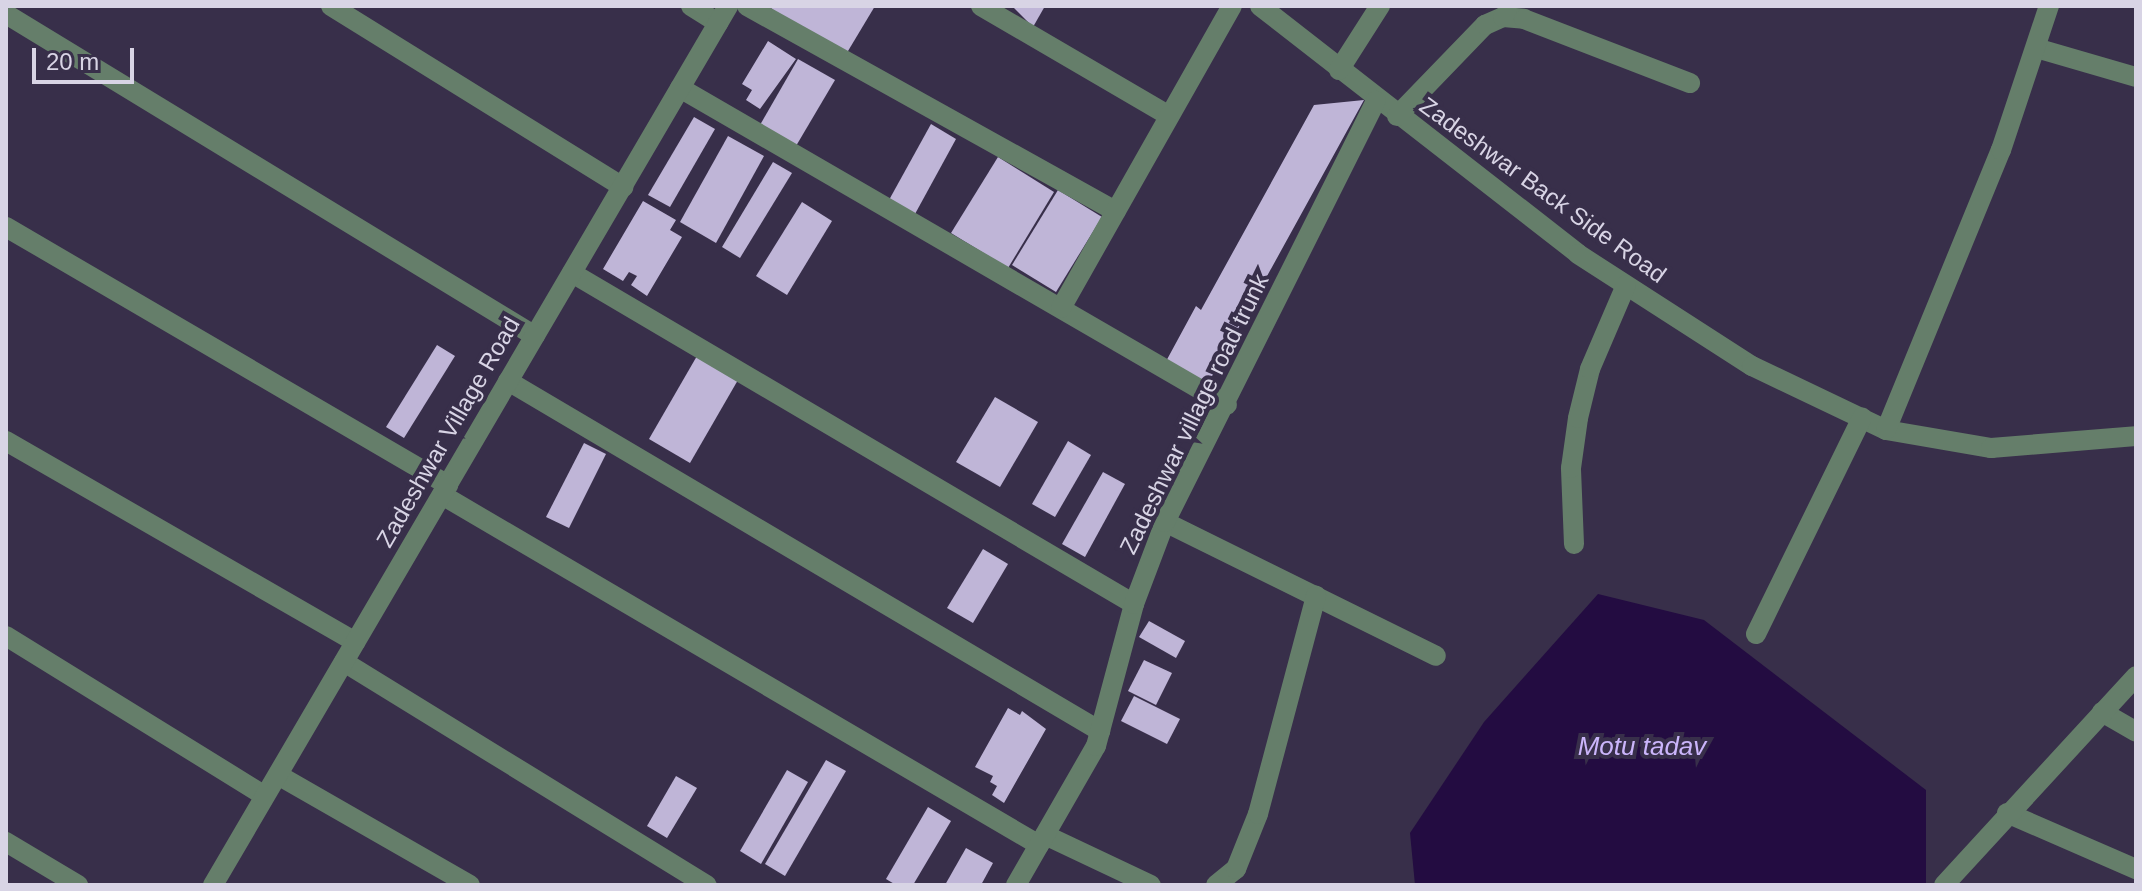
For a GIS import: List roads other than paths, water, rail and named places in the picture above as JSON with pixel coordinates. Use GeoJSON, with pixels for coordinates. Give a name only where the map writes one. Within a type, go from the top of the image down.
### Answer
{"type":"FeatureCollection","features":[{"type":"Feature","properties":{"kind":"street"},"geometry":{"type":"LineString","coordinates":[[331,6],[623,187]]}},
{"type":"Feature","properties":{"kind":"street"},"geometry":{"type":"LineString","coordinates":[[691,6],[723,14]]}},
{"type":"Feature","properties":{"kind":"street"},"geometry":{"type":"LineString","coordinates":[[747,6],[1116,211]]}},
{"type":"Feature","properties":{"kind":"street"},"geometry":{"type":"LineString","coordinates":[[981,6],[1169,116]]}},
{"type":"Feature","properties":{"kind":"street"},"geometry":{"type":"LineString","coordinates":[[1061,308],[1232,6]]}},
{"type":"Feature","properties":{"kind":"street","name":"Zadeshwar Back Side Road"},"geometry":{"type":"LineString","coordinates":[[1260,6],[1376,101],[1626,285],[1752,366],[1886,430],[1991,448],[2136,436]]}},
{"type":"Feature","properties":{"kind":"street"},"geometry":{"type":"LineString","coordinates":[[1339,70],[1380,6]]}},
{"type":"Feature","properties":{"kind":"street"},"geometry":{"type":"LineString","coordinates":[[1886,430],[1961,252],[2049,6]]}},
{"type":"Feature","properties":{"kind":"street"},"geometry":{"type":"LineString","coordinates":[[6,14],[535,336]]}},
{"type":"Feature","properties":{"kind":"street","name":"Zadeshwar Village Road"},"geometry":{"type":"LineString","coordinates":[[216,884],[723,14]]}},
{"type":"Feature","properties":{"kind":"street"},"geometry":{"type":"LineString","coordinates":[[1397,116],[1485,25],[1503,17],[1524,19],[1690,83]]}},
{"type":"Feature","properties":{"kind":"street"},"geometry":{"type":"LineString","coordinates":[[2036,48],[2136,77]]}},
{"type":"Feature","properties":{"kind":"street"},"geometry":{"type":"LineString","coordinates":[[680,88],[1227,405]]}},
{"type":"Feature","properties":{"kind":"street","name":"Zadeshwar village road trunk"},"geometry":{"type":"LineString","coordinates":[[1016,885],[1100,731],[1134,604],[1165,522],[1227,405],[1376,101]]}},
{"type":"Feature","properties":{"kind":"street"},"geometry":{"type":"LineString","coordinates":[[6,227],[445,490],[1042,840],[1151,885]]}},
{"type":"Feature","properties":{"kind":"street"},"geometry":{"type":"LineString","coordinates":[[572,273],[1134,604]]}},
{"type":"Feature","properties":{"kind":"street"},"geometry":{"type":"LineString","coordinates":[[1574,544],[1571,468],[1578,418],[1590,369],[1626,285]]}},
{"type":"Feature","properties":{"kind":"street"},"geometry":{"type":"LineString","coordinates":[[508,381],[1100,731]]}},
{"type":"Feature","properties":{"kind":"street"},"geometry":{"type":"LineString","coordinates":[[1756,634],[1862,418]]}},
{"type":"Feature","properties":{"kind":"street"},"geometry":{"type":"LineString","coordinates":[[6,441],[355,642]]}},
{"type":"Feature","properties":{"kind":"street"},"geometry":{"type":"LineString","coordinates":[[1165,522],[1436,656]]}},
{"type":"Feature","properties":{"kind":"street"},"geometry":{"type":"LineString","coordinates":[[1216,885],[1236,869],[1258,814],[1316,596]]}},
{"type":"Feature","properties":{"kind":"street"},"geometry":{"type":"LineString","coordinates":[[6,636],[265,796]]}},
{"type":"Feature","properties":{"kind":"street"},"geometry":{"type":"LineString","coordinates":[[344,662],[707,885]]}},
{"type":"Feature","properties":{"kind":"street"},"geometry":{"type":"LineString","coordinates":[[1944,885],[2136,676]]}},
{"type":"Feature","properties":{"kind":"street"},"geometry":{"type":"LineString","coordinates":[[2102,712],[2136,732]]}},
{"type":"Feature","properties":{"kind":"street"},"geometry":{"type":"LineString","coordinates":[[278,775],[470,885]]}},
{"type":"Feature","properties":{"kind":"street"},"geometry":{"type":"LineString","coordinates":[[2007,813],[2136,869]]}},
{"type":"Feature","properties":{"kind":"street"},"geometry":{"type":"LineString","coordinates":[[6,842],[78,885]]}},
{"type":"Feature","properties":{"kind":"water","name":"Motu tadav"},"geometry":{"type":"Polygon","coordinates":[[[1598,594],[1704,620],[1926,790],[1926,885],[1415,885],[1410,833],[1484,722],[1598,594]]]}}]}
